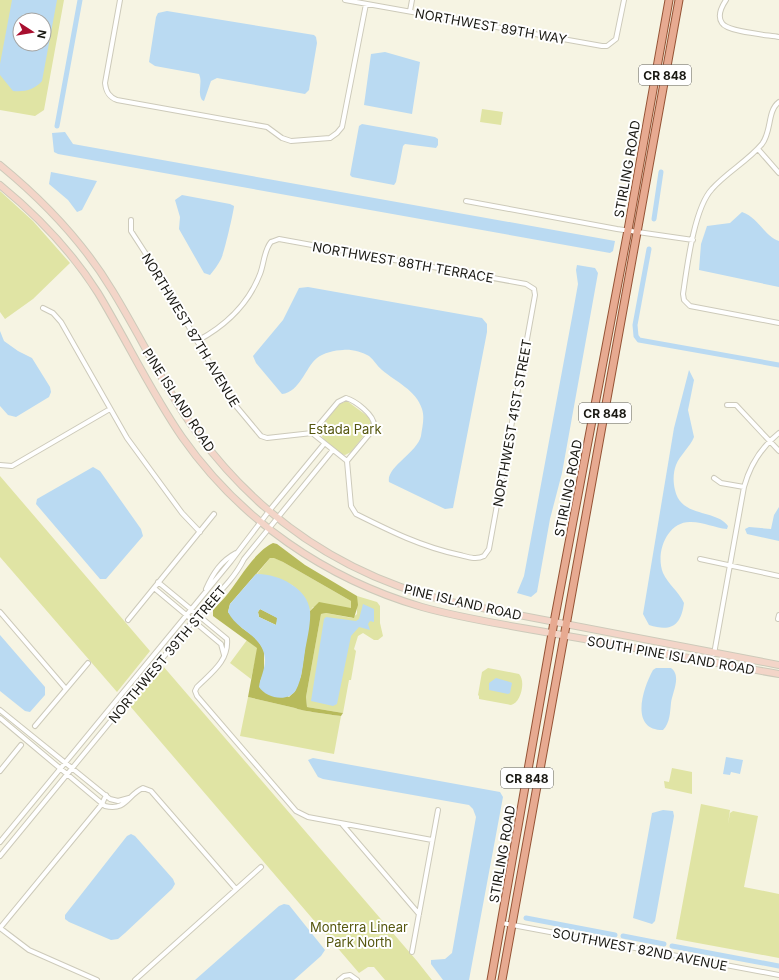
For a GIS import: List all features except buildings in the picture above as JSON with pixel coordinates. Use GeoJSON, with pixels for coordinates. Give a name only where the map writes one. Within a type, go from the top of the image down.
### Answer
{"type":"FeatureCollection","features":[{"type":"Feature","properties":{"kind":"main road","name":"STIRLING ROAD"},"geometry":{"type":"LineString","coordinates":[[491,980],[552,633],[628,230],[669,0]]}},
{"type":"Feature","properties":{"kind":"main road","name":"STIRLING ROAD"},"geometry":{"type":"LineString","coordinates":[[502,980],[679,0]]}},
{"type":"Feature","properties":{"kind":"main road"},"geometry":{"type":"LineString","coordinates":[[642,151],[651,150]]}},
{"type":"Feature","properties":{"kind":"main road","name":"PINE ISLAND ROAD"},"geometry":{"type":"LineString","coordinates":[[0,165],[33,193],[78,241],[112,289],[196,432],[226,468],[269,511],[339,560],[398,587],[451,602],[566,625]]}},
{"type":"Feature","properties":{"kind":"main road","name":"PINE ISLAND ROAD"},"geometry":{"type":"LineString","coordinates":[[0,184],[23,203],[64,246],[97,292],[182,437],[208,471],[260,522],[289,545],[320,564],[395,598],[437,610],[564,635]]}},
{"type":"Feature","properties":{"kind":"main road"},"geometry":{"type":"LineString","coordinates":[[589,439],[600,440]]}},
{"type":"Feature","properties":{"kind":"main road","name":"SOUTH PINE ISLAND ROAD"},"geometry":{"type":"LineString","coordinates":[[566,625],[779,665]]}},
{"type":"Feature","properties":{"kind":"main road","name":"SOUTH PINE ISLAND ROAD"},"geometry":{"type":"LineString","coordinates":[[564,635],[779,674]]}},
{"type":"Feature","properties":{"kind":"main road"},"geometry":{"type":"LineString","coordinates":[[526,783],[537,785]]}},
{"type":"Feature","properties":{"kind":"street"},"geometry":{"type":"LineString","coordinates":[[120,0],[105,83],[108,94],[117,100],[267,127],[288,141],[322,139],[334,136],[341,129],[366,4]]}},
{"type":"Feature","properties":{"kind":"street","name":"NORTHWEST 89TH WAY"},"geometry":{"type":"LineString","coordinates":[[345,0],[602,46],[612,43],[618,35],[624,0]]}},
{"type":"Feature","properties":{"kind":"street"},"geometry":{"type":"LineString","coordinates":[[410,11],[412,0]]}},
{"type":"Feature","properties":{"kind":"street"},"geometry":{"type":"LineString","coordinates":[[726,0],[721,11],[722,23],[730,29],[779,37]]}},
{"type":"Feature","properties":{"kind":"street"},"geometry":{"type":"LineString","coordinates":[[779,102],[772,112],[766,138],[758,148],[707,194],[697,214],[683,294],[684,300],[694,307],[779,323]]}},
{"type":"Feature","properties":{"kind":"street"},"geometry":{"type":"LineString","coordinates":[[758,148],[779,173]]}},
{"type":"Feature","properties":{"kind":"street"},"geometry":{"type":"LineString","coordinates":[[466,201],[693,240]]}},
{"type":"Feature","properties":{"kind":"street","name":"NORTHWEST 87TH AVENUE"},"geometry":{"type":"LineString","coordinates":[[131,220],[131,231],[155,268],[236,406],[257,432],[265,438],[312,433]]}},
{"type":"Feature","properties":{"kind":"street","name":"NORTHWEST 88TH TERRACE"},"geometry":{"type":"LineString","coordinates":[[197,341],[224,324],[245,301],[260,275],[270,240],[287,241],[536,287]]}},
{"type":"Feature","properties":{"kind":"street","name":"NORTHWEST 41ST STREET"},"geometry":{"type":"LineString","coordinates":[[347,461],[351,506],[356,514],[416,543],[474,558],[485,558],[488,549],[536,287]]}},
{"type":"Feature","properties":{"kind":"street"},"geometry":{"type":"LineString","coordinates":[[43,308],[53,313],[62,322],[127,438],[182,513],[200,532]]}},
{"type":"Feature","properties":{"kind":"street"},"geometry":{"type":"LineString","coordinates":[[344,396],[352,400],[377,423],[347,461],[332,451],[312,433],[344,396]]}},
{"type":"Feature","properties":{"kind":"street"},"geometry":{"type":"LineString","coordinates":[[727,405],[736,405],[779,451]]}},
{"type":"Feature","properties":{"kind":"street"},"geometry":{"type":"LineString","coordinates":[[0,465],[12,466],[110,409]]}},
{"type":"Feature","properties":{"kind":"street"},"geometry":{"type":"LineString","coordinates":[[714,654],[744,487],[749,471],[757,455],[770,440],[779,433]]}},
{"type":"Feature","properties":{"kind":"street","name":"NORTHWEST 39TH STREET"},"geometry":{"type":"LineString","coordinates":[[0,842],[192,609],[239,551],[260,522],[324,444]]}},
{"type":"Feature","properties":{"kind":"street","name":"NORTHWEST 39TH STREET"},"geometry":{"type":"LineString","coordinates":[[0,856],[198,615],[239,569],[244,559],[332,451]]}},
{"type":"Feature","properties":{"kind":"street"},"geometry":{"type":"LineString","coordinates":[[714,478],[721,482],[744,487]]}},
{"type":"Feature","properties":{"kind":"street"},"geometry":{"type":"LineString","coordinates":[[128,620],[214,514]]}},
{"type":"Feature","properties":{"kind":"street"},"geometry":{"type":"LineString","coordinates":[[700,559],[730,567],[779,576]]}},
{"type":"Feature","properties":{"kind":"street"},"geometry":{"type":"LineString","coordinates":[[158,582],[227,639],[228,648],[224,658],[197,687],[195,691],[197,696],[296,811],[308,817],[432,840]]}},
{"type":"Feature","properties":{"kind":"street"},"geometry":{"type":"LineString","coordinates":[[154,588],[221,644],[224,650],[224,658]]}},
{"type":"Feature","properties":{"kind":"street"},"geometry":{"type":"LineString","coordinates":[[0,612],[66,689]]}},
{"type":"Feature","properties":{"kind":"street"},"geometry":{"type":"LineString","coordinates":[[35,726],[88,664]]}},
{"type":"Feature","properties":{"kind":"street"},"geometry":{"type":"LineString","coordinates":[[0,710],[106,795],[118,801],[131,797]]}},
{"type":"Feature","properties":{"kind":"street"},"geometry":{"type":"LineString","coordinates":[[0,718],[61,767],[102,804],[110,807],[118,807],[123,805],[143,788],[152,791],[236,889]]}},
{"type":"Feature","properties":{"kind":"street"},"geometry":{"type":"LineString","coordinates":[[0,771],[21,745]]}},
{"type":"Feature","properties":{"kind":"street"},"geometry":{"type":"LineString","coordinates":[[97,980],[29,950],[0,928],[102,804],[106,795]]}},
{"type":"Feature","properties":{"kind":"street"},"geometry":{"type":"LineString","coordinates":[[412,952],[438,810]]}},
{"type":"Feature","properties":{"kind":"street"},"geometry":{"type":"LineString","coordinates":[[342,824],[419,914]]}},
{"type":"Feature","properties":{"kind":"street"},"geometry":{"type":"LineString","coordinates":[[135,980],[261,867]]}},
{"type":"Feature","properties":{"kind":"street","name":"SOUTHWEST 82ND AVENUE"},"geometry":{"type":"LineString","coordinates":[[502,923],[779,975]]}},
{"type":"Feature","properties":{"kind":"street"},"geometry":{"type":"LineString","coordinates":[[339,980],[344,976],[350,975],[357,980]]}},
{"type":"Feature","properties":{"kind":"green space"},"geometry":{"type":"Polygon","coordinates":[[[0,0],[64,0],[44,110],[35,116],[0,110],[0,0]]]}},
{"type":"Feature","properties":{"kind":"green space"},"geometry":{"type":"Polygon","coordinates":[[[482,109],[503,112],[501,125],[480,122],[482,109]]]}},
{"type":"Feature","properties":{"kind":"green space"},"geometry":{"type":"Polygon","coordinates":[[[0,191],[33,221],[70,263],[33,299],[5,319],[0,312],[0,191]]]}},
{"type":"Feature","properties":{"kind":"green space","name":"Estada Park"},"geometry":{"type":"Polygon","coordinates":[[[347,401],[370,418],[372,425],[351,452],[345,455],[337,451],[324,440],[320,432],[320,428],[339,404],[347,401]]]}},
{"type":"Feature","properties":{"kind":"green space"},"geometry":{"type":"Polygon","coordinates":[[[0,476],[150,651],[117,692],[0,557],[0,476]]]}},
{"type":"Feature","properties":{"kind":"green space"},"geometry":{"type":"Polygon","coordinates":[[[270,558],[275,558],[283,562],[351,601],[351,608],[313,607],[310,611],[306,601],[296,588],[275,578],[257,574],[270,558]]]}},
{"type":"Feature","properties":{"kind":"green space"},"geometry":{"type":"Polygon","coordinates":[[[357,596],[377,602],[380,606],[380,623],[383,636],[378,640],[374,640],[363,633],[358,636],[354,649],[356,651],[351,680],[349,680],[343,713],[307,707],[306,697],[321,614],[326,613],[352,618],[357,614],[357,596]]]}},
{"type":"Feature","properties":{"kind":"green space"},"geometry":{"type":"Polygon","coordinates":[[[247,640],[258,648],[251,679],[230,663],[247,640]]]}},
{"type":"Feature","properties":{"kind":"green space","name":"Monterra Linear Park North"},"geometry":{"type":"Polygon","coordinates":[[[163,666],[432,980],[385,980],[374,967],[368,967],[359,973],[130,706],[163,666]]]}},
{"type":"Feature","properties":{"kind":"green space"},"geometry":{"type":"Polygon","coordinates":[[[488,668],[519,674],[521,677],[522,686],[520,696],[515,703],[511,705],[479,699],[478,695],[482,672],[488,668]]]}},
{"type":"Feature","properties":{"kind":"green space"},"geometry":{"type":"Polygon","coordinates":[[[248,697],[317,713],[341,716],[334,754],[240,736],[248,697]]]}},
{"type":"Feature","properties":{"kind":"green space"},"geometry":{"type":"Polygon","coordinates":[[[672,768],[692,772],[692,794],[665,788],[664,781],[669,782],[672,768]]]}},
{"type":"Feature","properties":{"kind":"green space"},"geometry":{"type":"Polygon","coordinates":[[[701,804],[730,810],[728,824],[730,813],[733,811],[758,816],[744,887],[779,894],[779,958],[676,939],[701,804]]]}},
{"type":"Feature","properties":{"kind":"shaded area"},"geometry":{"type":"Polygon","coordinates":[[[273,543],[277,544],[305,565],[357,596],[358,605],[354,618],[326,613],[321,614],[306,697],[307,707],[343,713],[341,716],[317,713],[248,697],[257,648],[213,616],[213,610],[226,596],[253,559],[266,547],[273,543]],[[270,558],[230,604],[228,612],[242,628],[256,638],[264,650],[264,672],[260,682],[289,697],[295,691],[301,676],[310,611],[319,602],[351,608],[351,601],[274,558],[270,558]]]}},
{"type":"Feature","properties":{"kind":"shaded area"},"geometry":{"type":"Polygon","coordinates":[[[260,609],[278,618],[276,625],[259,617],[258,612],[260,609]]]}},
{"type":"Feature","properties":{"kind":"water"},"geometry":{"type":"Polygon","coordinates":[[[12,0],[57,0],[52,27],[52,12],[12,12],[12,52],[47,52],[42,81],[29,90],[13,91],[0,75],[0,64],[12,0]]]}},
{"type":"Feature","properties":{"kind":"water"},"geometry":{"type":"Polygon","coordinates":[[[167,11],[314,35],[317,43],[309,90],[305,94],[217,78],[211,81],[204,101],[202,100],[200,94],[199,74],[155,66],[149,62],[156,17],[158,13],[167,11]]]}},
{"type":"Feature","properties":{"kind":"water"},"geometry":{"type":"Polygon","coordinates":[[[385,52],[420,62],[412,114],[364,105],[371,54],[385,52]]]}},
{"type":"Feature","properties":{"kind":"water"},"geometry":{"type":"Polygon","coordinates":[[[362,124],[435,137],[438,139],[438,145],[436,148],[405,144],[403,146],[396,182],[394,185],[352,177],[350,175],[359,126],[362,124]]]}},
{"type":"Feature","properties":{"kind":"water"},"geometry":{"type":"Polygon","coordinates":[[[65,132],[73,144],[615,241],[613,251],[610,253],[58,154],[54,152],[52,133],[65,132]]]}},
{"type":"Feature","properties":{"kind":"water"},"geometry":{"type":"Polygon","coordinates":[[[51,172],[97,181],[82,210],[77,212],[68,200],[49,184],[51,172]]]}},
{"type":"Feature","properties":{"kind":"water"},"geometry":{"type":"Polygon","coordinates":[[[182,195],[234,206],[229,232],[222,255],[219,263],[210,275],[204,273],[179,229],[180,217],[175,200],[182,195]]]}},
{"type":"Feature","properties":{"kind":"water"},"geometry":{"type":"Polygon","coordinates":[[[742,212],[753,218],[769,235],[779,241],[779,287],[699,270],[701,244],[707,226],[730,223],[742,212]]]}},
{"type":"Feature","properties":{"kind":"water"},"geometry":{"type":"Polygon","coordinates":[[[577,265],[595,268],[598,273],[562,473],[550,519],[537,592],[531,597],[517,593],[524,576],[573,312],[578,284],[576,270],[577,265]]]}},
{"type":"Feature","properties":{"kind":"water"},"geometry":{"type":"Polygon","coordinates":[[[308,287],[482,318],[487,324],[487,332],[453,508],[445,509],[389,482],[389,476],[392,471],[414,448],[421,436],[423,412],[419,402],[410,391],[382,370],[369,356],[356,351],[346,350],[333,351],[322,355],[313,362],[302,379],[293,389],[282,394],[256,363],[253,356],[283,320],[299,288],[308,287]]]}},
{"type":"Feature","properties":{"kind":"water"},"geometry":{"type":"Polygon","coordinates":[[[0,331],[4,341],[18,351],[32,358],[50,387],[51,392],[49,397],[16,417],[8,415],[0,406],[0,331]]]}},
{"type":"Feature","properties":{"kind":"water"},"geometry":{"type":"Polygon","coordinates":[[[689,370],[694,380],[688,410],[694,437],[676,465],[674,471],[675,490],[679,499],[684,505],[691,509],[716,517],[728,526],[727,529],[691,522],[683,523],[669,532],[662,548],[661,565],[665,577],[684,603],[683,611],[677,622],[674,625],[663,628],[649,625],[643,614],[674,428],[689,370]]]}},
{"type":"Feature","properties":{"kind":"water"},"geometry":{"type":"Polygon","coordinates":[[[93,467],[100,471],[141,529],[143,536],[106,579],[100,579],[36,504],[37,499],[93,467]]]}},
{"type":"Feature","properties":{"kind":"water"},"geometry":{"type":"Polygon","coordinates":[[[779,507],[779,541],[747,534],[745,529],[749,527],[771,529],[774,515],[779,507]]]}},
{"type":"Feature","properties":{"kind":"water"},"geometry":{"type":"Polygon","coordinates":[[[256,574],[264,574],[282,579],[298,589],[304,595],[310,611],[309,626],[301,676],[296,690],[288,697],[277,698],[262,691],[259,687],[265,664],[264,652],[255,639],[232,619],[228,612],[230,604],[256,574]],[[260,609],[258,612],[259,617],[276,625],[277,618],[260,609]]]}},
{"type":"Feature","properties":{"kind":"water"},"geometry":{"type":"Polygon","coordinates":[[[363,604],[374,609],[374,622],[370,621],[368,624],[370,630],[359,627],[351,636],[337,704],[333,706],[311,701],[324,619],[326,617],[356,621],[359,619],[363,604]]]}},
{"type":"Feature","properties":{"kind":"water"},"geometry":{"type":"Polygon","coordinates":[[[0,635],[45,687],[45,695],[30,712],[25,711],[0,691],[0,635]]]}},
{"type":"Feature","properties":{"kind":"water"},"geometry":{"type":"Polygon","coordinates":[[[656,668],[671,668],[676,675],[676,685],[669,717],[663,730],[652,728],[646,723],[642,716],[643,697],[649,678],[653,670],[656,668]]]}},
{"type":"Feature","properties":{"kind":"water"},"geometry":{"type":"Polygon","coordinates":[[[496,678],[512,683],[510,693],[508,694],[489,690],[489,683],[496,678]]]}},
{"type":"Feature","properties":{"kind":"water"},"geometry":{"type":"Polygon","coordinates":[[[726,757],[743,760],[740,774],[731,772],[730,775],[723,774],[726,757]]]}},
{"type":"Feature","properties":{"kind":"water"},"geometry":{"type":"Polygon","coordinates":[[[313,758],[500,792],[503,797],[469,980],[443,980],[431,964],[431,960],[445,959],[452,953],[476,817],[473,809],[469,805],[323,779],[318,777],[308,760],[313,758]]]}},
{"type":"Feature","properties":{"kind":"water"},"geometry":{"type":"Polygon","coordinates":[[[663,810],[673,811],[674,816],[655,921],[652,924],[633,918],[652,813],[663,810]]]}},
{"type":"Feature","properties":{"kind":"water"},"geometry":{"type":"Polygon","coordinates":[[[131,834],[135,836],[173,879],[175,884],[172,889],[125,933],[118,939],[111,940],[69,922],[65,919],[65,915],[127,836],[131,834]]]}},
{"type":"Feature","properties":{"kind":"water"},"geometry":{"type":"Polygon","coordinates":[[[284,904],[289,905],[325,950],[321,956],[294,980],[195,980],[279,906],[284,904]]]}},
{"type":"Feature","properties":{"kind":"waterway"},"geometry":{"type":"LineString","coordinates":[[57,126],[80,0]]}},
{"type":"Feature","properties":{"kind":"waterway"},"geometry":{"type":"LineString","coordinates":[[654,219],[661,172]]}},
{"type":"Feature","properties":{"kind":"waterway"},"geometry":{"type":"LineString","coordinates":[[649,249],[635,325],[636,336],[639,340],[779,365]]}},
{"type":"Feature","properties":{"kind":"waterway"},"geometry":{"type":"LineString","coordinates":[[526,918],[615,935]]}},
{"type":"Feature","properties":{"kind":"waterway"},"geometry":{"type":"LineString","coordinates":[[623,936],[664,944]]}},
{"type":"Feature","properties":{"kind":"waterway"},"geometry":{"type":"LineString","coordinates":[[672,946],[779,966]]}}]}
